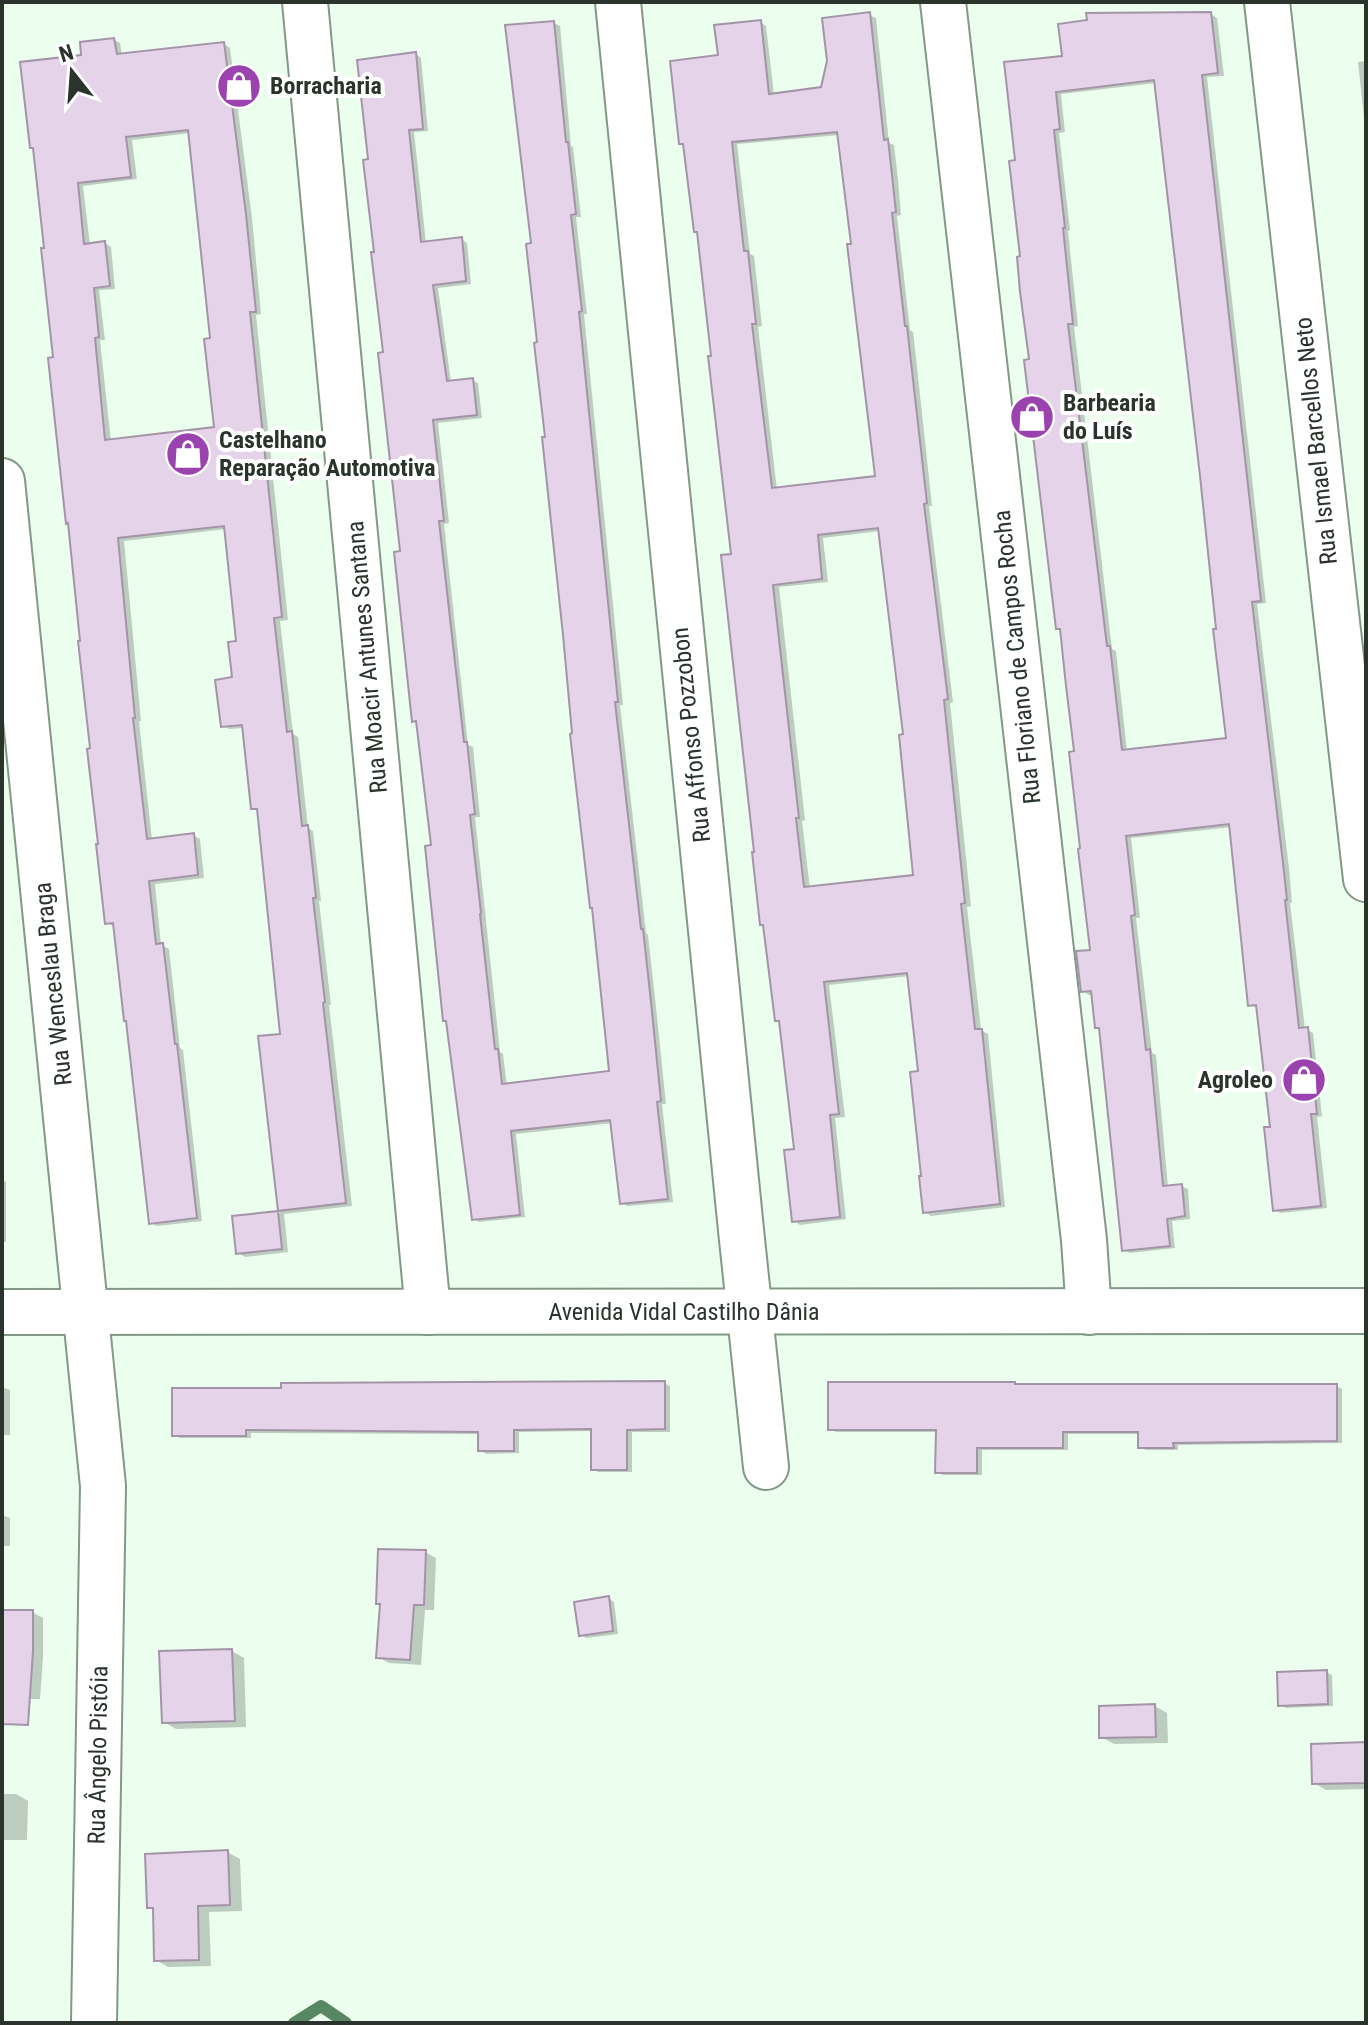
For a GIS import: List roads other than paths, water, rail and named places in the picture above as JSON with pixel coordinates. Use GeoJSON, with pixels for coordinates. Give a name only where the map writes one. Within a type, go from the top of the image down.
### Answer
{"type":"FeatureCollection","features":[{"type":"Feature","properties":{"kind":"street","name":"Rua Moacir Antunes Santana"},"geometry":{"type":"LineString","coordinates":[[305,2],[428,1312]]}},
{"type":"Feature","properties":{"kind":"street","name":"Rua Affonso Pozzobon"},"geometry":{"type":"LineString","coordinates":[[618,2],[766,1467]]}},
{"type":"Feature","properties":{"kind":"street","name":"Rua Floriano de Campos Rocha"},"geometry":{"type":"LineString","coordinates":[[943,2],[1084,1240],[1089,1312]]}},
{"type":"Feature","properties":{"kind":"street","name":"Rua Ismael Barcellos Neto"},"geometry":{"type":"LineString","coordinates":[[1267,2],[1366,879]]}},
{"type":"Feature","properties":{"kind":"street","name":"Rua Wenceslau Braga"},"geometry":{"type":"LineString","coordinates":[[2,481],[103,1486]]}},
{"type":"Feature","properties":{"kind":"street","name":"Avenida Vidal Castilho Dânia"},"geometry":{"type":"LineString","coordinates":[[2,1312],[1366,1311]]}},
{"type":"Feature","properties":{"kind":"street","name":"Rua Ângelo Pistóia"},"geometry":{"type":"LineString","coordinates":[[94,2023],[103,1486]]}},
{"type":"Feature","properties":{"kind":"waterway"},"geometry":{"type":"LineString","coordinates":[[294,2023],[321,2006],[346,2023]]}},
{"type":"Feature","properties":{"kind":"place","name":"Borracharia"},"geometry":{"type":"Point","coordinates":[239,86]}},
{"type":"Feature","properties":{"kind":"place","name":"Barbearia do Luís"},"geometry":{"type":"Point","coordinates":[1032,417]}},
{"type":"Feature","properties":{"kind":"place","name":"Castelhano Reparação Automotiva"},"geometry":{"type":"Point","coordinates":[188,454]}},
{"type":"Feature","properties":{"kind":"place","name":"Agroleo"},"geometry":{"type":"Point","coordinates":[1304,1080]}}]}
